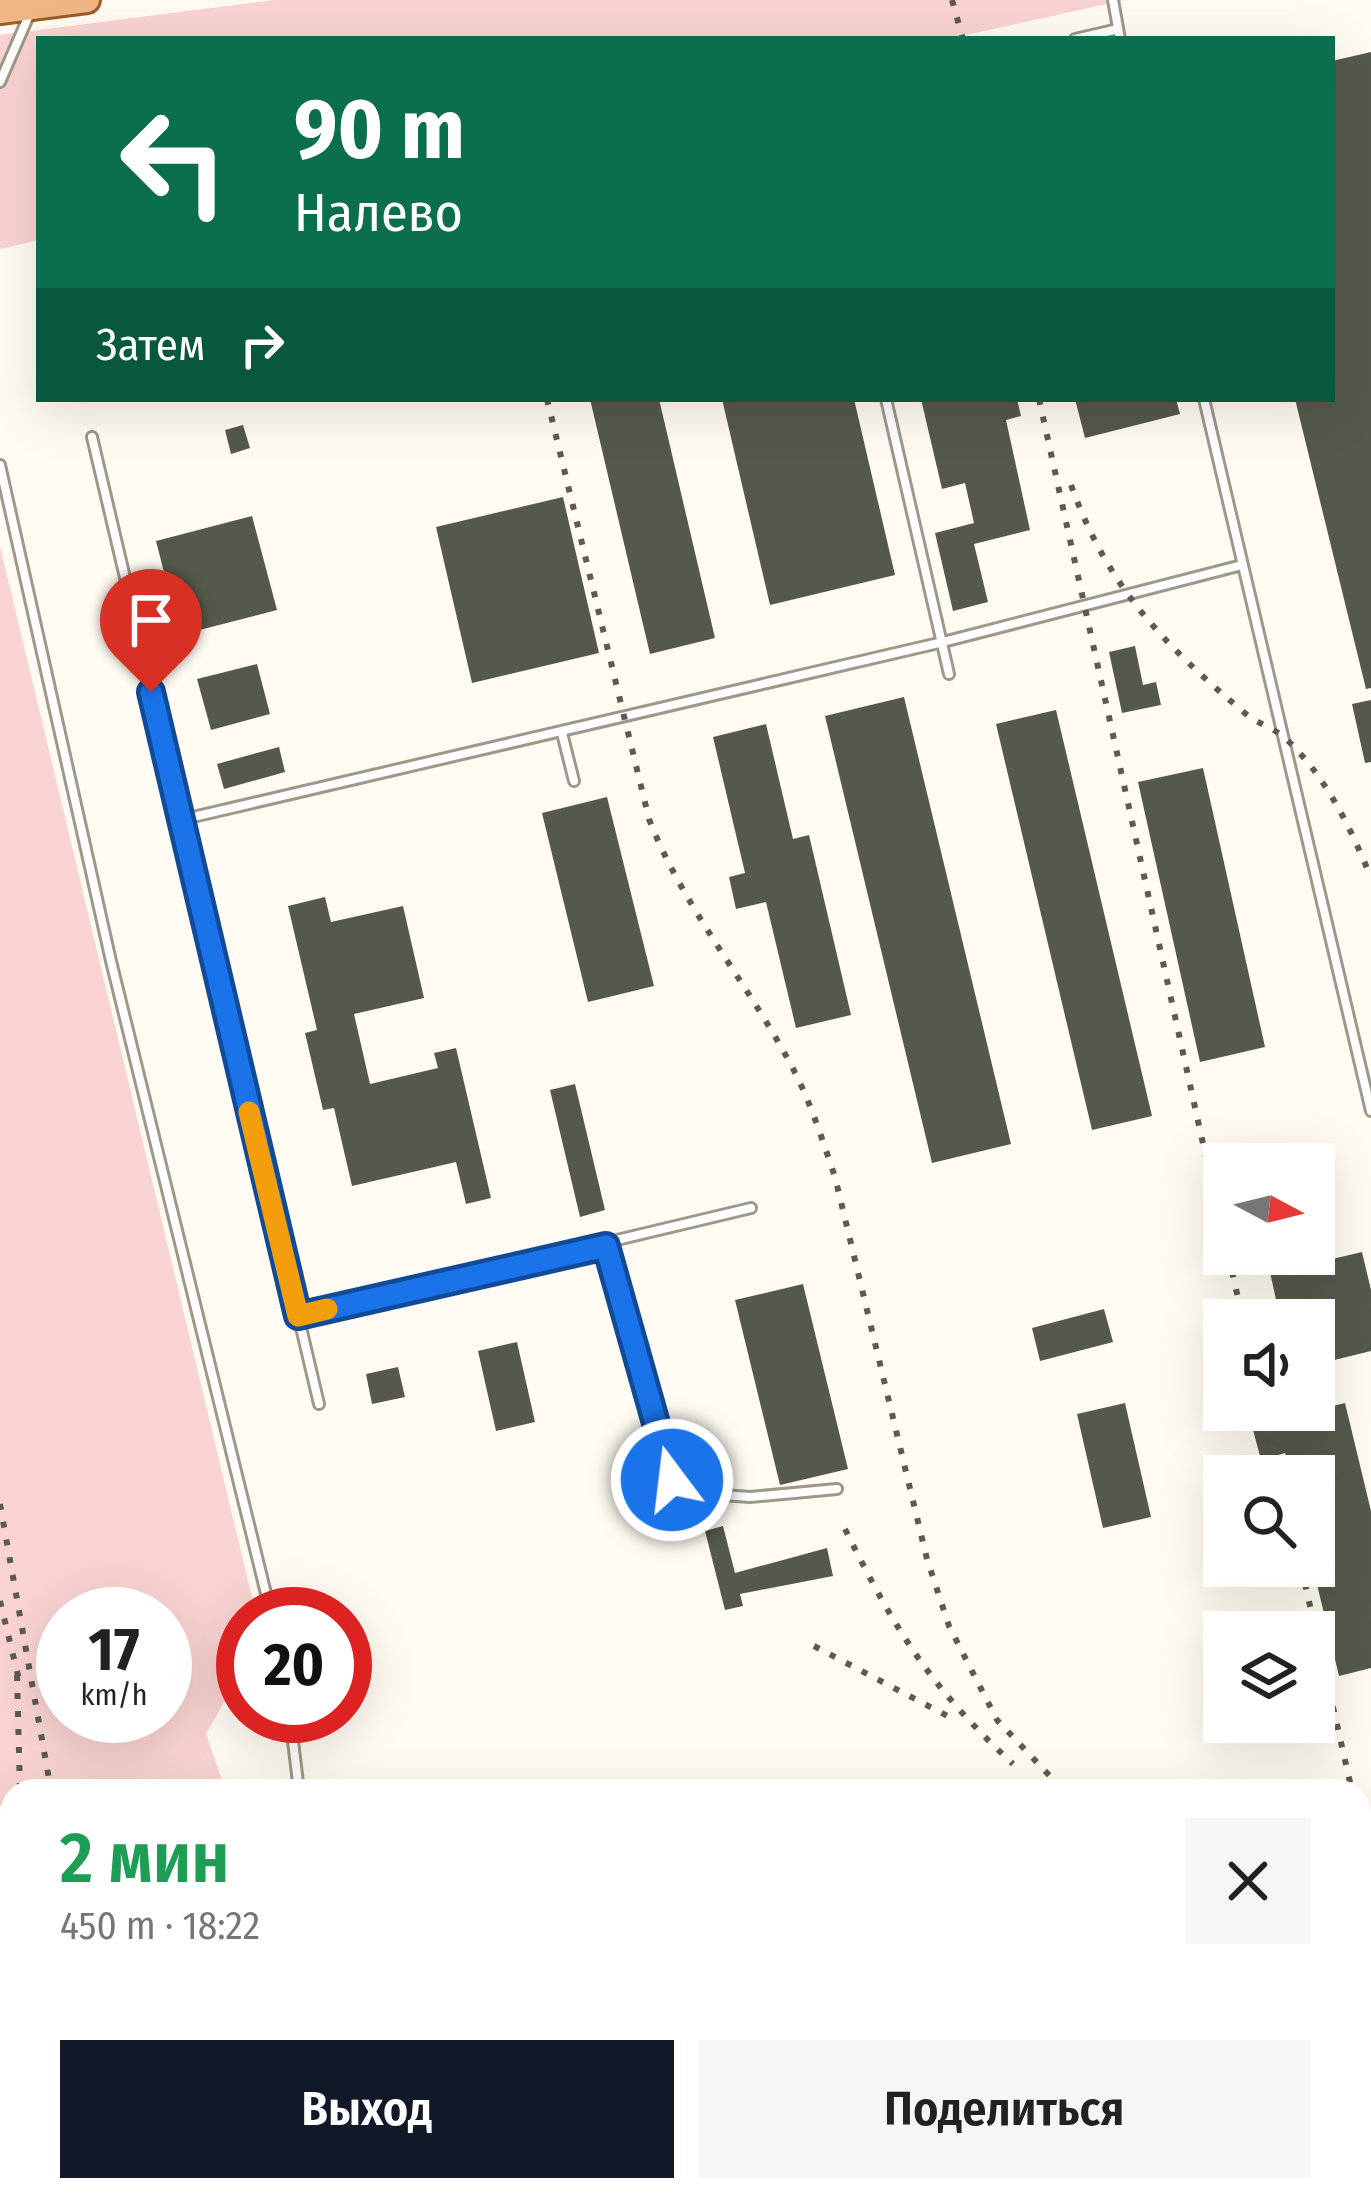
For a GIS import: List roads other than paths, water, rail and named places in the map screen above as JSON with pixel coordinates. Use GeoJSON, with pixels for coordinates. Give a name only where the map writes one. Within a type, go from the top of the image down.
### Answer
{"type":"FeatureCollection","features":[{"type":"Feature","properties":{"kind":"main road"},"geometry":{"type":"LineString","coordinates":[[0,11],[32,3],[87,0]]}},
{"type":"Feature","properties":{"kind":"lane"},"geometry":{"type":"LineString","coordinates":[[1113,0],[1119,34]]}},
{"type":"Feature","properties":{"kind":"lane"},"geometry":{"type":"LineString","coordinates":[[0,82],[32,3]]}},
{"type":"Feature","properties":{"kind":"lane"},"geometry":{"type":"LineString","coordinates":[[887,402],[950,674]]}},
{"type":"Feature","properties":{"kind":"lane"},"geometry":{"type":"LineString","coordinates":[[1205,402],[1371,1111]]}},
{"type":"Feature","properties":{"kind":"lane"},"geometry":{"type":"LineString","coordinates":[[92,437],[319,1404]]}},
{"type":"Feature","properties":{"kind":"lane"},"geometry":{"type":"LineString","coordinates":[[0,465],[111,961],[264,1587]]}},
{"type":"Feature","properties":{"kind":"lane"},"geometry":{"type":"LineString","coordinates":[[180,820],[943,642],[1243,565]]}},
{"type":"Feature","properties":{"kind":"lane"},"geometry":{"type":"LineString","coordinates":[[562,733],[574,781]]}},
{"type":"Feature","properties":{"kind":"lane"},"geometry":{"type":"LineString","coordinates":[[298,1316],[751,1208]]}},
{"type":"Feature","properties":{"kind":"lane"},"geometry":{"type":"LineString","coordinates":[[606,1246],[672,1480],[681,1492],[750,1497],[837,1489]]}},
{"type":"Feature","properties":{"kind":"lane"},"geometry":{"type":"LineString","coordinates":[[293,1743],[298,1779]]}},
{"type":"Feature","properties":{"kind":"railway"},"geometry":{"type":"LineString","coordinates":[[952,0],[962,36]]}},
{"type":"Feature","properties":{"kind":"railway"},"geometry":{"type":"LineString","coordinates":[[548,402],[649,819],[679,883],[774,1034],[804,1092],[835,1177],[927,1559],[949,1626],[997,1720],[1053,1779]]}},
{"type":"Feature","properties":{"kind":"railway"},"geometry":{"type":"LineString","coordinates":[[1040,402],[1203,1144]]}},
{"type":"Feature","properties":{"kind":"railway"},"geometry":{"type":"LineString","coordinates":[[1071,485],[1121,585],[1164,638],[1216,689],[1281,735],[1312,768],[1336,803],[1371,878]]}},
{"type":"Feature","properties":{"kind":"railway"},"geometry":{"type":"LineString","coordinates":[[1233,1275],[1238,1299]]}},
{"type":"Feature","properties":{"kind":"railway"},"geometry":{"type":"LineString","coordinates":[[1270,1431],[1275,1455]]}},
{"type":"Feature","properties":{"kind":"railway"},"geometry":{"type":"LineString","coordinates":[[0,1504],[49,1779]]}},
{"type":"Feature","properties":{"kind":"railway"},"geometry":{"type":"LineString","coordinates":[[845,1529],[917,1655],[959,1709],[1013,1764]]}},
{"type":"Feature","properties":{"kind":"railway"},"geometry":{"type":"LineString","coordinates":[[1306,1587],[1349,1779]]}},
{"type":"Feature","properties":{"kind":"railway"},"geometry":{"type":"LineString","coordinates":[[0,1601],[21,1688]]}},
{"type":"Feature","properties":{"kind":"railway"},"geometry":{"type":"LineString","coordinates":[[814,1646],[957,1721]]}},
{"type":"Feature","properties":{"kind":"railway"},"geometry":{"type":"LineString","coordinates":[[17,1675],[20,1779]]}}]}
